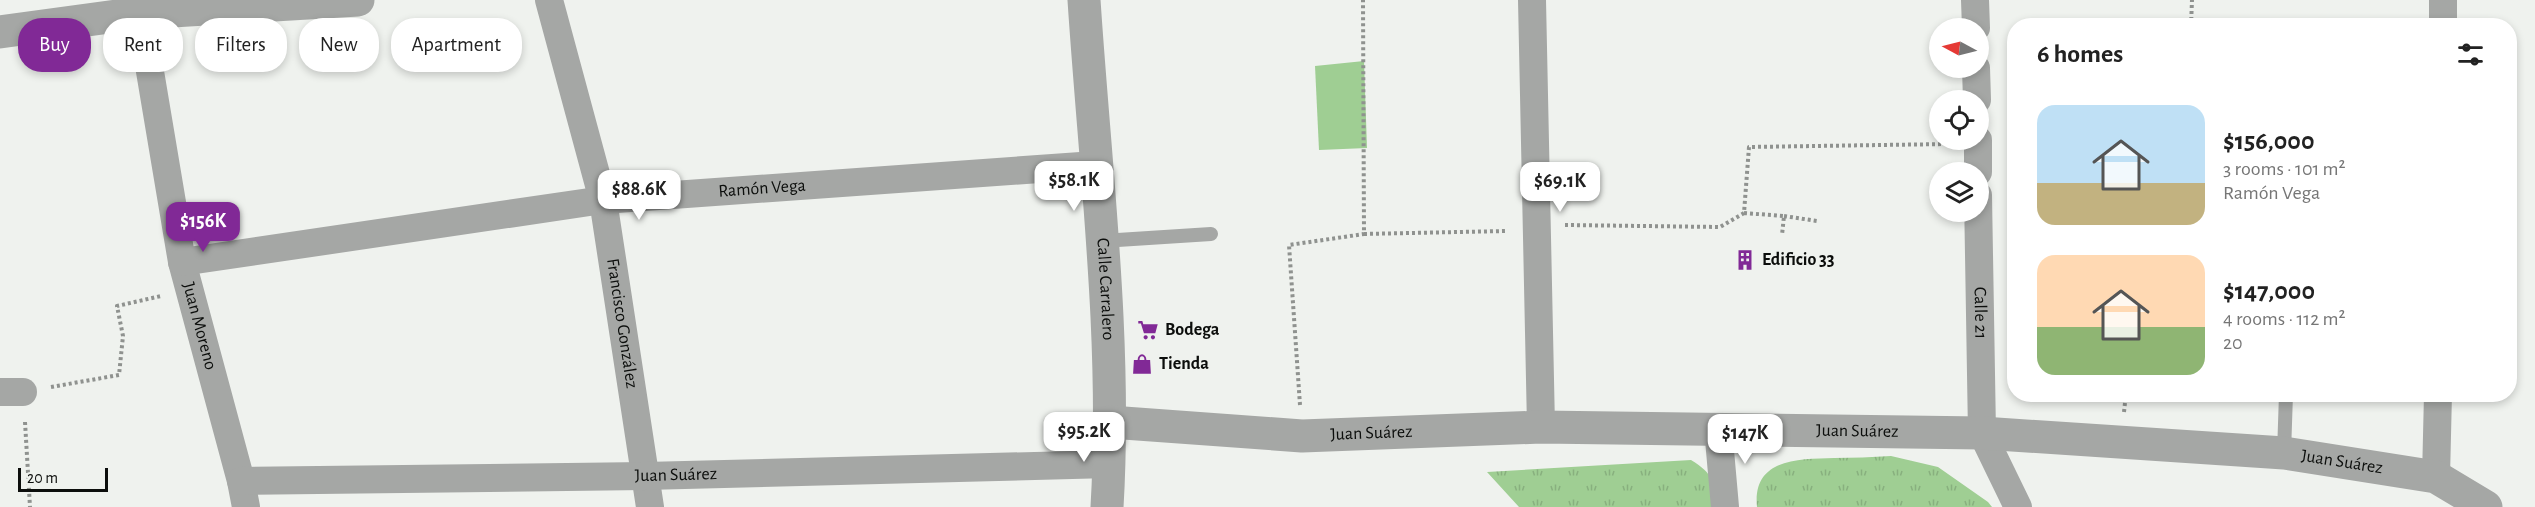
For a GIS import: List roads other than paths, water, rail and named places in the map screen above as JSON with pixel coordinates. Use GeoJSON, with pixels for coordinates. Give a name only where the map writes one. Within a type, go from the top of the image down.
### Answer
{"type":"FeatureCollection","features":[{"type":"Feature","properties":{"kind":"street"},"geometry":{"type":"LineString","coordinates":[[0,33],[139,7],[358,0]]}},
{"type":"Feature","properties":{"kind":"street","name":"Francisco González"},"geometry":{"type":"LineString","coordinates":[[549,0],[603,200],[650,507]]}},
{"type":"Feature","properties":{"kind":"street","name":"Calle Carralero"},"geometry":{"type":"LineString","coordinates":[[1084,0],[1102,241],[1110,422],[1107,507]]}},
{"type":"Feature","properties":{"kind":"street"},"geometry":{"type":"LineString","coordinates":[[1532,0],[1541,427]]}},
{"type":"Feature","properties":{"kind":"street"},"geometry":{"type":"LineString","coordinates":[[1975,0],[1976,18]]}},
{"type":"Feature","properties":{"kind":"street"},"geometry":{"type":"LineString","coordinates":[[2443,0],[2443,18]]}},
{"type":"Feature","properties":{"kind":"street","name":"Juan Moreno"},"geometry":{"type":"LineString","coordinates":[[139,7],[182,262],[243,494]]}},
{"type":"Feature","properties":{"kind":"street","name":"Ramón Vega"},"geometry":{"type":"LineString","coordinates":[[182,262],[603,200],[1095,165]]}},
{"type":"Feature","properties":{"kind":"street","name":"Calle 21"},"geometry":{"type":"LineString","coordinates":[[1978,222],[1982,434]]}},
{"type":"Feature","properties":{"kind":"street"},"geometry":{"type":"LineString","coordinates":[[2436,477],[2438,402]]}},
{"type":"Feature","properties":{"kind":"street","name":"Juan Suárez"},"geometry":{"type":"LineString","coordinates":[[1110,422],[1302,436],[1541,427],[1718,428],[1982,434],[2284,453],[2436,477],[2486,507]]}},
{"type":"Feature","properties":{"kind":"street"},"geometry":{"type":"LineString","coordinates":[[1718,428],[1725,507]]}},
{"type":"Feature","properties":{"kind":"street"},"geometry":{"type":"LineString","coordinates":[[1982,434],[2018,507]]}},
{"type":"Feature","properties":{"kind":"street","name":"Juan Suárez"},"geometry":{"type":"LineString","coordinates":[[243,494],[645,476],[1110,464]]}},
{"type":"Feature","properties":{"kind":"lane"},"geometry":{"type":"LineString","coordinates":[[1102,241],[1211,234]]}},
{"type":"Feature","properties":{"kind":"lane"},"geometry":{"type":"LineString","coordinates":[[2284,453],[2286,402]]}},
{"type":"Feature","properties":{"kind":"place","name":"Edificio 33"},"geometry":{"type":"Point","coordinates":[1745,260]}},
{"type":"Feature","properties":{"kind":"place","name":"Bodega"},"geometry":{"type":"Point","coordinates":[1148,330]}},
{"type":"Feature","properties":{"kind":"place","name":"Tienda"},"geometry":{"type":"Point","coordinates":[1142,364]}}]}
